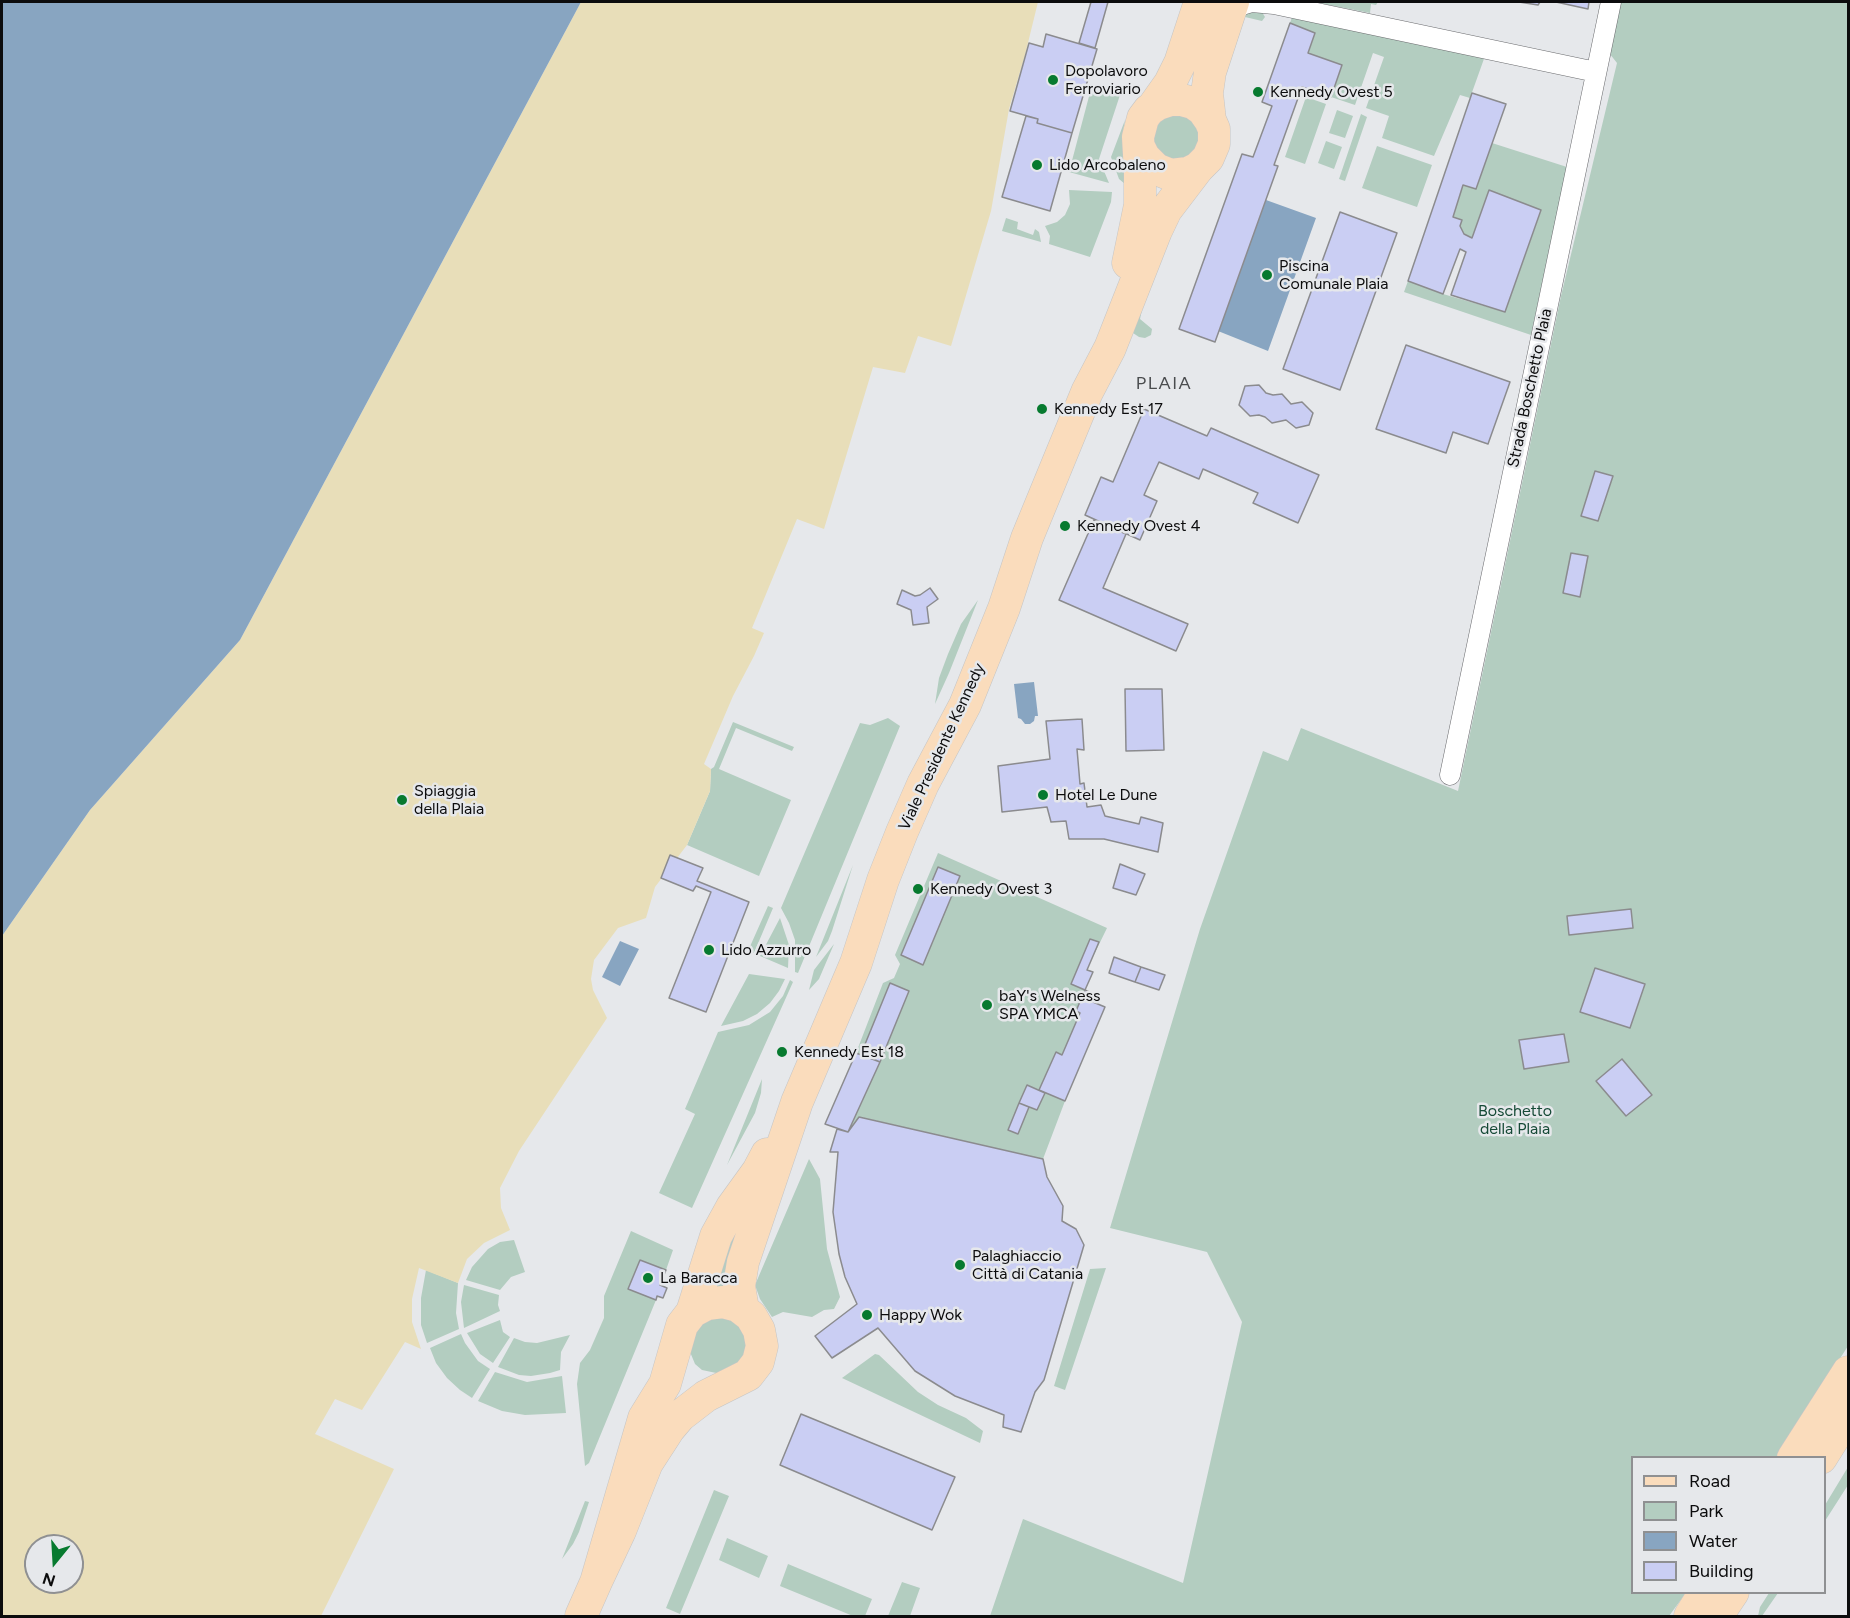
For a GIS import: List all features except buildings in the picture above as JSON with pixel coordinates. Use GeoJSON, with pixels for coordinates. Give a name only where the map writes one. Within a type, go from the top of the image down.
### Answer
{"type":"FeatureCollection","features":[{"type":"Feature","properties":{"kind":"main road"},"geometry":{"type":"LineString","coordinates":[[1087,392],[1131,251],[1140,205],[1138,132],[1146,114],[1170,83],[1180,63],[1200,2]]}},
{"type":"Feature","properties":{"kind":"main road"},"geometry":{"type":"LineString","coordinates":[[1210,120],[1207,93],[1210,72],[1231,8]]}},
{"type":"Feature","properties":{"kind":"main road"},"geometry":{"type":"LineString","coordinates":[[1087,392],[1110,348],[1166,210],[1208,158],[1214,144],[1214,129],[1210,120],[1198,106],[1182,100],[1170,100],[1153,107]]}},
{"type":"Feature","properties":{"kind":"main road"},"geometry":{"type":"LineString","coordinates":[[1139,147],[1147,161],[1160,172],[1171,175],[1182,174],[1198,168]]}},
{"type":"Feature","properties":{"kind":"main road","name":"Viale Presidente Kennedy"},"geometry":{"type":"LineString","coordinates":[[797,1102],[856,963],[883,880],[902,831],[923,784],[965,705],[993,635],[1027,538],[1087,392]]}},
{"type":"Feature","properties":{"kind":"main road"},"geometry":{"type":"LineString","coordinates":[[743,1309],[739,1286],[742,1262],[797,1102]]}},
{"type":"Feature","properties":{"kind":"main road"},"geometry":{"type":"LineString","coordinates":[[596,1582],[644,1418],[665,1384],[682,1326],[692,1312],[716,1236],[732,1207],[758,1171],[797,1102]]}},
{"type":"Feature","properties":{"kind":"main road"},"geometry":{"type":"LineString","coordinates":[[678,1342],[683,1364],[693,1376],[706,1383],[721,1386],[739,1381],[748,1375],[758,1362],[761,1352],[761,1335],[751,1316],[743,1309],[728,1303],[717,1302],[702,1306],[692,1312]]}},
{"type":"Feature","properties":{"kind":"main road"},"geometry":{"type":"LineString","coordinates":[[1794,1456],[1848,1372]]}},
{"type":"Feature","properties":{"kind":"main road"},"geometry":{"type":"LineString","coordinates":[[581,1617],[620,1531],[646,1463],[680,1416],[706,1396],[728,1384]]}},
{"type":"Feature","properties":{"kind":"main road"},"geometry":{"type":"LineString","coordinates":[[1822,1456],[1848,1415]]}},
{"type":"Feature","properties":{"kind":"main road"},"geometry":{"type":"LineString","coordinates":[[1690,1617],[1704,1594]]}},
{"type":"Feature","properties":{"kind":"main road"},"geometry":{"type":"LineString","coordinates":[[1717,1617],[1732,1594]]}},
{"type":"Feature","properties":{"kind":"street"},"geometry":{"type":"LineString","coordinates":[[1231,8],[1252,2],[1274,3],[1596,72]]}},
{"type":"Feature","properties":{"kind":"street","name":"Strada Boschetto Plaia"},"geometry":{"type":"LineString","coordinates":[[1450,775],[1611,2]]}},
{"type":"Feature","properties":{"kind":"green space"},"geometry":{"type":"Polygon","coordinates":[[[1314,2],[1378,2],[1376,5],[1371,4],[1370,13],[1314,2]]]}},
{"type":"Feature","properties":{"kind":"green space","name":"Boschetto della Plaia"},"geometry":{"type":"Polygon","coordinates":[[[1617,2],[1848,2],[1848,1346],[1778,1456],[1631,1456],[1631,1594],[1685,1594],[1669,1616],[990,1616],[1023,1519],[1183,1583],[1242,1322],[1207,1252],[1110,1228],[1200,929],[1263,751],[1288,761],[1301,728],[1458,791],[1561,296],[1617,63],[1606,49],[1617,2]]]}},
{"type":"Feature","properties":{"kind":"green space"},"geometry":{"type":"Polygon","coordinates":[[[1245,11],[1262,12],[1265,17],[1262,21],[1245,17],[1222,87],[1245,11]]]}},
{"type":"Feature","properties":{"kind":"green space"},"geometry":{"type":"Polygon","coordinates":[[[1292,17],[1485,56],[1470,98],[1460,95],[1434,156],[1382,138],[1389,116],[1366,108],[1384,57],[1373,53],[1355,105],[1331,97],[1342,65],[1308,53],[1315,33],[1290,23],[1292,17]]]}},
{"type":"Feature","properties":{"kind":"green space"},"geometry":{"type":"Polygon","coordinates":[[[1092,85],[1120,95],[1099,159],[1109,183],[1069,172],[1092,85]]]}},
{"type":"Feature","properties":{"kind":"green space"},"geometry":{"type":"Polygon","coordinates":[[[1306,97],[1326,104],[1305,164],[1285,157],[1306,97]]]}},
{"type":"Feature","properties":{"kind":"green space"},"geometry":{"type":"Polygon","coordinates":[[[1337,110],[1353,116],[1345,138],[1329,133],[1337,110]]]}},
{"type":"Feature","properties":{"kind":"green space"},"geometry":{"type":"Polygon","coordinates":[[[1182,114],[1198,125],[1200,144],[1190,159],[1171,162],[1155,151],[1152,132],[1164,117],[1182,114]]]}},
{"type":"Feature","properties":{"kind":"green space"},"geometry":{"type":"Polygon","coordinates":[[[1361,114],[1367,117],[1345,181],[1339,179],[1361,114]]]}},
{"type":"Feature","properties":{"kind":"green space"},"geometry":{"type":"Polygon","coordinates":[[[1125,120],[1123,132],[1125,184],[1119,179],[1111,157],[1125,120]]]}},
{"type":"Feature","properties":{"kind":"green space"},"geometry":{"type":"Polygon","coordinates":[[[1326,141],[1342,147],[1334,169],[1318,163],[1326,141]]]}},
{"type":"Feature","properties":{"kind":"green space"},"geometry":{"type":"Polygon","coordinates":[[[1492,143],[1567,167],[1531,335],[1404,292],[1408,281],[1505,312],[1541,211],[1489,190],[1472,238],[1464,234],[1460,226],[1461,220],[1453,217],[1463,185],[1476,189],[1492,143]]]}},
{"type":"Feature","properties":{"kind":"green space"},"geometry":{"type":"Polygon","coordinates":[[[1377,146],[1432,165],[1417,207],[1362,188],[1377,146]]]}},
{"type":"Feature","properties":{"kind":"green space"},"geometry":{"type":"Polygon","coordinates":[[[1069,190],[1112,192],[1111,202],[1090,257],[1049,244],[1050,236],[1045,226],[1057,222],[1065,215],[1070,204],[1069,190]]]}},
{"type":"Feature","properties":{"kind":"green space"},"geometry":{"type":"Polygon","coordinates":[[[1006,218],[1018,222],[1017,229],[1033,235],[1035,229],[1039,232],[1041,242],[1002,231],[1006,218]]]}},
{"type":"Feature","properties":{"kind":"green space"},"geometry":{"type":"Polygon","coordinates":[[[1144,300],[1140,319],[1152,329],[1151,335],[1145,338],[1133,333],[1144,300]]]}},
{"type":"Feature","properties":{"kind":"green space"},"geometry":{"type":"Polygon","coordinates":[[[978,600],[935,704],[939,678],[948,654],[961,624],[978,600]]]}},
{"type":"Feature","properties":{"kind":"green space"},"geometry":{"type":"Polygon","coordinates":[[[888,718],[900,726],[798,973],[795,972],[795,940],[781,908],[860,723],[870,725],[888,718]]]}},
{"type":"Feature","properties":{"kind":"green space"},"geometry":{"type":"Polygon","coordinates":[[[733,722],[794,747],[792,751],[736,728],[719,769],[791,800],[759,876],[687,845],[710,791],[711,769],[714,767],[733,722]]]}},
{"type":"Feature","properties":{"kind":"green space","name":"baY's Welness SPA YMCA"},"geometry":{"type":"Polygon","coordinates":[[[938,853],[1107,928],[1087,969],[1093,972],[1085,990],[1096,995],[1093,1002],[1105,1007],[1043,1159],[860,1117],[848,1132],[825,1124],[883,983],[894,978],[900,964],[895,955],[938,853]]]}},
{"type":"Feature","properties":{"kind":"green space"},"geometry":{"type":"Polygon","coordinates":[[[853,865],[828,941],[816,957],[853,865]]]}},
{"type":"Feature","properties":{"kind":"green space"},"geometry":{"type":"Polygon","coordinates":[[[768,906],[773,908],[754,953],[748,951],[768,906]]]}},
{"type":"Feature","properties":{"kind":"green space"},"geometry":{"type":"Polygon","coordinates":[[[780,918],[789,945],[788,968],[760,956],[780,918]]]}},
{"type":"Feature","properties":{"kind":"green space"},"geometry":{"type":"Polygon","coordinates":[[[834,944],[819,979],[809,990],[814,970],[834,944]]]}},
{"type":"Feature","properties":{"kind":"green space"},"geometry":{"type":"Polygon","coordinates":[[[749,974],[785,979],[770,1003],[757,1014],[743,1021],[721,1026],[749,974]]]}},
{"type":"Feature","properties":{"kind":"green space"},"geometry":{"type":"Polygon","coordinates":[[[790,980],[793,982],[692,1208],[659,1193],[695,1114],[685,1109],[718,1032],[749,1025],[770,1012],[783,996],[790,980]]]}},
{"type":"Feature","properties":{"kind":"green space"},"geometry":{"type":"Polygon","coordinates":[[[762,1079],[761,1093],[755,1113],[727,1165],[762,1079]]]}},
{"type":"Feature","properties":{"kind":"green space"},"geometry":{"type":"Polygon","coordinates":[[[809,1159],[820,1179],[827,1249],[840,1297],[834,1309],[824,1310],[812,1317],[783,1312],[772,1317],[760,1299],[755,1285],[809,1159]]]}},
{"type":"Feature","properties":{"kind":"green space"},"geometry":{"type":"Polygon","coordinates":[[[741,1218],[722,1289],[715,1290],[724,1242],[741,1218]]]}},
{"type":"Feature","properties":{"kind":"green space"},"geometry":{"type":"Polygon","coordinates":[[[631,1231],[673,1250],[666,1270],[640,1260],[628,1289],[656,1300],[589,1463],[585,1466],[577,1384],[580,1363],[590,1350],[604,1318],[604,1296],[631,1231]]]}},
{"type":"Feature","properties":{"kind":"green space"},"geometry":{"type":"Polygon","coordinates":[[[514,1240],[525,1272],[511,1277],[500,1290],[466,1280],[472,1267],[488,1249],[500,1242],[514,1240]]]}},
{"type":"Feature","properties":{"kind":"green space"},"geometry":{"type":"Polygon","coordinates":[[[1106,1268],[1065,1390],[1054,1386],[1090,1269],[1106,1268]]]}},
{"type":"Feature","properties":{"kind":"green space"},"geometry":{"type":"Polygon","coordinates":[[[426,1270],[458,1283],[456,1313],[459,1329],[427,1343],[421,1325],[421,1298],[426,1270]]]}},
{"type":"Feature","properties":{"kind":"green space"},"geometry":{"type":"Polygon","coordinates":[[[464,1285],[499,1295],[500,1311],[464,1328],[461,1302],[464,1285]]]}},
{"type":"Feature","properties":{"kind":"green space"},"geometry":{"type":"Polygon","coordinates":[[[715,1314],[740,1323],[747,1341],[744,1359],[721,1374],[702,1370],[695,1364],[688,1347],[692,1329],[715,1314]]]}},
{"type":"Feature","properties":{"kind":"green space"},"geometry":{"type":"Polygon","coordinates":[[[500,1320],[503,1332],[510,1337],[493,1363],[480,1354],[467,1333],[500,1320]]]}},
{"type":"Feature","properties":{"kind":"green space"},"geometry":{"type":"Polygon","coordinates":[[[461,1334],[478,1361],[490,1369],[472,1398],[447,1378],[436,1363],[430,1348],[461,1334]]]}},
{"type":"Feature","properties":{"kind":"green space"},"geometry":{"type":"Polygon","coordinates":[[[570,1335],[561,1352],[560,1370],[531,1376],[519,1375],[498,1367],[514,1338],[537,1343],[570,1335]]]}},
{"type":"Feature","properties":{"kind":"green space"},"geometry":{"type":"Polygon","coordinates":[[[875,1354],[879,1355],[918,1392],[938,1405],[966,1418],[983,1431],[980,1443],[842,1378],[875,1354]]]}},
{"type":"Feature","properties":{"kind":"green space"},"geometry":{"type":"Polygon","coordinates":[[[495,1372],[527,1382],[562,1376],[566,1413],[525,1415],[502,1411],[478,1401],[495,1372]]]}},
{"type":"Feature","properties":{"kind":"green space"},"geometry":{"type":"Polygon","coordinates":[[[1848,1467],[1848,1485],[1826,1519],[1826,1503],[1848,1467]]]}},
{"type":"Feature","properties":{"kind":"green space"},"geometry":{"type":"Polygon","coordinates":[[[714,1490],[729,1496],[680,1614],[666,1608],[714,1490]]]}},
{"type":"Feature","properties":{"kind":"green space"},"geometry":{"type":"Polygon","coordinates":[[[585,1501],[589,1502],[579,1532],[562,1559],[585,1501]]]}},
{"type":"Feature","properties":{"kind":"green space"},"geometry":{"type":"Polygon","coordinates":[[[727,1538],[768,1556],[759,1578],[719,1560],[727,1538]]]}},
{"type":"Feature","properties":{"kind":"green space"},"geometry":{"type":"Polygon","coordinates":[[[788,1564],[872,1599],[865,1616],[853,1616],[780,1586],[788,1564]]]}},
{"type":"Feature","properties":{"kind":"green space"},"geometry":{"type":"Polygon","coordinates":[[[902,1582],[920,1588],[910,1616],[888,1616],[902,1582]]]}},
{"type":"Feature","properties":{"kind":"green space"},"geometry":{"type":"Polygon","coordinates":[[[1768,1594],[1777,1594],[1762,1616],[1758,1616],[1760,1607],[1768,1594]]]}},
{"type":"Feature","properties":{"kind":"sand","name":"Spiaggia della Plaia"},"geometry":{"type":"Polygon","coordinates":[[[581,2],[1038,2],[1009,109],[991,211],[951,346],[918,336],[905,373],[873,367],[824,529],[797,519],[752,628],[764,633],[733,696],[704,764],[711,769],[710,791],[687,845],[655,887],[646,918],[618,928],[594,960],[591,979],[593,990],[607,1018],[519,1151],[500,1188],[501,1208],[510,1230],[484,1243],[467,1259],[458,1283],[419,1268],[412,1299],[412,1322],[421,1349],[405,1342],[362,1410],[335,1399],[315,1434],[394,1469],[321,1616],[2,1616],[2,936],[90,810],[240,640],[581,2]]]}},
{"type":"Feature","properties":{"kind":"water"},"geometry":{"type":"Polygon","coordinates":[[[2,2],[581,2],[240,640],[90,810],[2,936],[2,2]]]}},
{"type":"Feature","properties":{"kind":"water","name":"Piscina Comunale Plaia"},"geometry":{"type":"Polygon","coordinates":[[[1266,200],[1316,218],[1268,351],[1218,331],[1266,200]]]}},
{"type":"Feature","properties":{"kind":"water"},"geometry":{"type":"Polygon","coordinates":[[[1034,682],[1038,716],[1035,716],[1034,721],[1030,724],[1025,724],[1018,718],[1014,684],[1034,682]]]}},
{"type":"Feature","properties":{"kind":"water"},"geometry":{"type":"Polygon","coordinates":[[[620,941],[639,949],[620,986],[602,977],[620,941]]]}},
{"type":"Feature","properties":{"kind":"place","name":"Dopolavoro Ferroviario"},"geometry":{"type":"Point","coordinates":[1053,80]}},
{"type":"Feature","properties":{"kind":"place","name":"Kennedy Ovest 5"},"geometry":{"type":"Point","coordinates":[1258,92]}},
{"type":"Feature","properties":{"kind":"place","name":"Lido Arcobaleno"},"geometry":{"type":"Point","coordinates":[1037,165]}},
{"type":"Feature","properties":{"kind":"place","name":"Piscina Comunale Plaia"},"geometry":{"type":"Point","coordinates":[1267,275]}},
{"type":"Feature","properties":{"kind":"place","name":"Kennedy Est 17"},"geometry":{"type":"Point","coordinates":[1042,409]}},
{"type":"Feature","properties":{"kind":"place","name":"Kennedy Ovest 4"},"geometry":{"type":"Point","coordinates":[1065,526]}},
{"type":"Feature","properties":{"kind":"place","name":"Hotel Le Dune"},"geometry":{"type":"Point","coordinates":[1043,795]}},
{"type":"Feature","properties":{"kind":"place","name":"Spiaggia della Plaia"},"geometry":{"type":"Point","coordinates":[402,800]}},
{"type":"Feature","properties":{"kind":"place","name":"Kennedy Ovest 3"},"geometry":{"type":"Point","coordinates":[918,889]}},
{"type":"Feature","properties":{"kind":"place","name":"Lido Azzurro"},"geometry":{"type":"Point","coordinates":[709,950]}},
{"type":"Feature","properties":{"kind":"place","name":"baY's Welness SPA YMCA"},"geometry":{"type":"Point","coordinates":[987,1005]}},
{"type":"Feature","properties":{"kind":"place","name":"Kennedy Est 18"},"geometry":{"type":"Point","coordinates":[782,1052]}},
{"type":"Feature","properties":{"kind":"place","name":"Palaghiaccio Città di Catania"},"geometry":{"type":"Point","coordinates":[960,1265]}},
{"type":"Feature","properties":{"kind":"place","name":"La Baracca"},"geometry":{"type":"Point","coordinates":[648,1278]}},
{"type":"Feature","properties":{"kind":"place","name":"Happy Wok"},"geometry":{"type":"Point","coordinates":[867,1315]}},
{"type":"Feature","properties":{"kind":"district","name":"PLAIA"},"geometry":{"type":"Point","coordinates":[1164,384]}}]}
